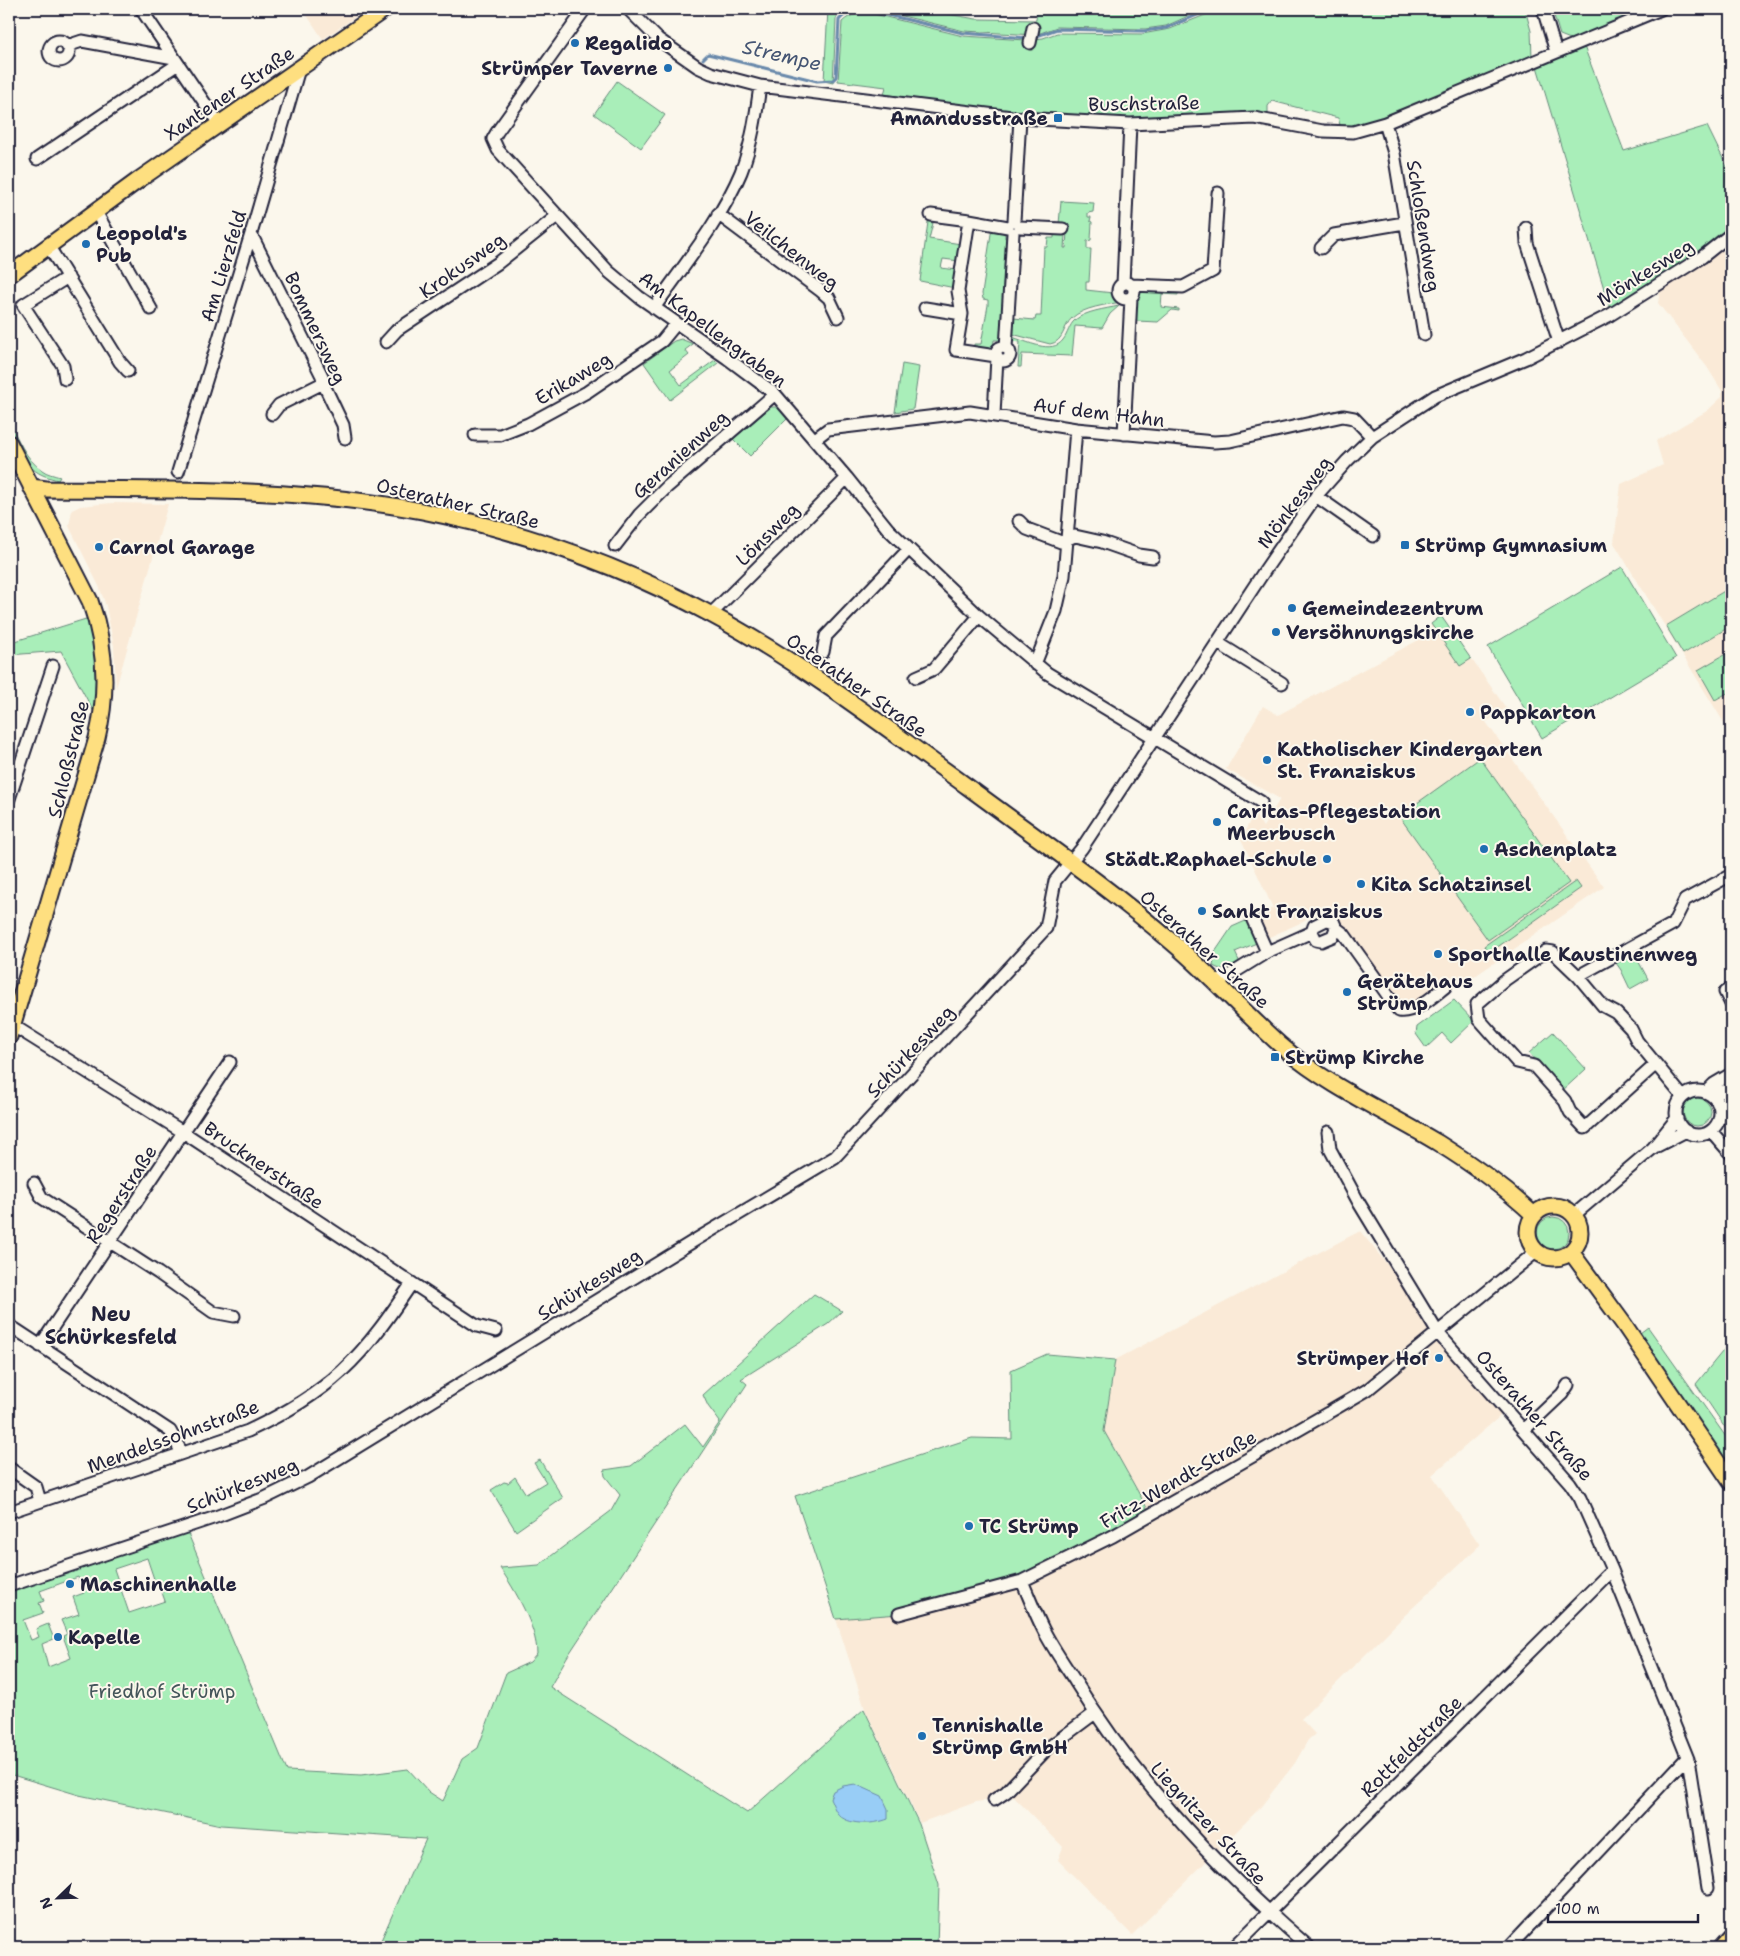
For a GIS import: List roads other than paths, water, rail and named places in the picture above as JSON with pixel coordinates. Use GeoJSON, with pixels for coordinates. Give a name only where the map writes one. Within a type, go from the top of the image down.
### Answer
{"type":"FeatureCollection","features":[{"type":"Feature","properties":{"kind":"highway"},"geometry":{"type":"LineString","coordinates":[[1722,1947],[1731,1937]]}},
{"type":"Feature","properties":{"kind":"main road","name":"Xantener Straße"},"geometry":{"type":"LineString","coordinates":[[9,275],[219,124],[385,9]]}},
{"type":"Feature","properties":{"kind":"main road","name":"Schloßstraße"},"geometry":{"type":"LineString","coordinates":[[9,443],[96,616],[104,654],[105,695],[97,738],[10,1028]]}},
{"type":"Feature","properties":{"kind":"main road","name":"Osterather Straße"},"geometry":{"type":"LineString","coordinates":[[31,487],[46,489],[269,492],[351,500],[425,512],[484,525],[556,547],[605,565],[660,589],[711,614],[789,660],[1070,862],[1172,942],[1217,982],[1285,1048],[1324,1078],[1475,1167],[1534,1215]]}},
{"type":"Feature","properties":{"kind":"main road"},"geometry":{"type":"LineString","coordinates":[[1575,1258],[1579,1238],[1578,1222],[1574,1215],[1566,1209],[1557,1206],[1541,1210],[1534,1215],[1530,1222],[1529,1238],[1537,1251],[1545,1256],[1554,1258],[1563,1256],[1575,1258],[1659,1374],[1731,1482]]}},
{"type":"Feature","properties":{"kind":"street"},"geometry":{"type":"LineString","coordinates":[[141,9],[219,124]]}},
{"type":"Feature","properties":{"kind":"street","name":"Am Kapellengraben"},"geometry":{"type":"LineString","coordinates":[[585,9],[493,139],[498,150],[608,271],[654,308],[727,358],[774,394],[847,478],[888,529],[979,616],[1035,664],[1261,802]]}},
{"type":"Feature","properties":{"kind":"street","name":"Buschstraße"},"geometry":{"type":"LineString","coordinates":[[628,9],[658,39],[698,67],[711,73],[760,86],[1020,118],[1130,124],[1254,118],[1323,131],[1352,132],[1385,124],[1661,9]]}},
{"type":"Feature","properties":{"kind":"street"},"geometry":{"type":"LineString","coordinates":[[1543,9],[1556,52]]}},
{"type":"Feature","properties":{"kind":"street"},"geometry":{"type":"LineString","coordinates":[[1030,43],[1033,28]]}},
{"type":"Feature","properties":{"kind":"street"},"geometry":{"type":"LineString","coordinates":[[67,46],[82,41],[176,61]]}},
{"type":"Feature","properties":{"kind":"street"},"geometry":{"type":"LineString","coordinates":[[37,159],[176,61]]}},
{"type":"Feature","properties":{"kind":"street","name":"Am Lierzfeld"},"geometry":{"type":"LineString","coordinates":[[178,472],[299,69]]}},
{"type":"Feature","properties":{"kind":"street"},"geometry":{"type":"LineString","coordinates":[[654,308],[718,214],[740,172],[754,130],[760,86]]}},
{"type":"Feature","properties":{"kind":"street"},"geometry":{"type":"LineString","coordinates":[[994,415],[998,349],[1006,348],[1020,118]]}},
{"type":"Feature","properties":{"kind":"street"},"geometry":{"type":"LineString","coordinates":[[1127,284],[1130,124]]}},
{"type":"Feature","properties":{"kind":"street","name":"Schloßendweg"},"geometry":{"type":"LineString","coordinates":[[1385,124],[1394,153],[1404,223],[1424,335]]}},
{"type":"Feature","properties":{"kind":"street"},"geometry":{"type":"LineString","coordinates":[[1124,434],[1131,298],[1125,300],[1119,296],[1118,289],[1127,284],[1183,287],[1213,271],[1218,193]]}},
{"type":"Feature","properties":{"kind":"street"},"geometry":{"type":"LineString","coordinates":[[96,212],[151,309]]}},
{"type":"Feature","properties":{"kind":"street","name":"Veilchenweg"},"geometry":{"type":"LineString","coordinates":[[718,214],[821,291],[829,298],[838,317]]}},
{"type":"Feature","properties":{"kind":"street"},"geometry":{"type":"LineString","coordinates":[[931,215],[1014,227],[1063,229]]}},
{"type":"Feature","properties":{"kind":"street","name":"Krokusweg"},"geometry":{"type":"LineString","coordinates":[[386,342],[397,330],[498,263],[557,216]]}},
{"type":"Feature","properties":{"kind":"street"},"geometry":{"type":"LineString","coordinates":[[969,220],[958,291],[962,314],[956,350],[997,356]]}},
{"type":"Feature","properties":{"kind":"street"},"geometry":{"type":"LineString","coordinates":[[1321,248],[1334,235],[1404,223]]}},
{"type":"Feature","properties":{"kind":"street"},"geometry":{"type":"LineString","coordinates":[[1526,228],[1527,243],[1559,342]]}},
{"type":"Feature","properties":{"kind":"street","name":"Bommersweg"},"geometry":{"type":"LineString","coordinates":[[251,234],[322,376],[323,383],[343,425],[345,438]]}},
{"type":"Feature","properties":{"kind":"street","name":"Mönkesweg"},"geometry":{"type":"LineString","coordinates":[[1070,862],[1082,848],[1264,570],[1316,496],[1372,437],[1435,396],[1559,342],[1610,315],[1702,257],[1731,234]]}},
{"type":"Feature","properties":{"kind":"street"},"geometry":{"type":"LineString","coordinates":[[49,247],[120,362],[128,371]]}},
{"type":"Feature","properties":{"kind":"street"},"geometry":{"type":"LineString","coordinates":[[65,379],[63,366],[23,305],[68,278]]}},
{"type":"Feature","properties":{"kind":"street"},"geometry":{"type":"LineString","coordinates":[[925,308],[962,314]]}},
{"type":"Feature","properties":{"kind":"street","name":"Erikaweg"},"geometry":{"type":"LineString","coordinates":[[475,435],[500,435],[528,424],[581,396],[662,341],[676,324]]}},
{"type":"Feature","properties":{"kind":"street"},"geometry":{"type":"LineString","coordinates":[[272,414],[279,405],[323,383]]}},
{"type":"Feature","properties":{"kind":"street","name":"Geranienweg"},"geometry":{"type":"LineString","coordinates":[[615,546],[638,516],[667,487],[774,394]]}},
{"type":"Feature","properties":{"kind":"street","name":"Auf dem Hahn"},"geometry":{"type":"LineString","coordinates":[[814,439],[828,429],[962,412],[994,415],[1076,429],[1191,440],[1230,441],[1343,416],[1354,418],[1372,437]]}},
{"type":"Feature","properties":{"kind":"street"},"geometry":{"type":"LineString","coordinates":[[1035,664],[1056,611],[1064,576],[1076,429]]}},
{"type":"Feature","properties":{"kind":"street","name":"Lönsweg"},"geometry":{"type":"LineString","coordinates":[[711,614],[847,478]]}},
{"type":"Feature","properties":{"kind":"street"},"geometry":{"type":"LineString","coordinates":[[1316,496],[1372,536]]}},
{"type":"Feature","properties":{"kind":"street"},"geometry":{"type":"LineString","coordinates":[[1019,521],[1027,529],[1061,542],[1075,536],[1102,542],[1139,556],[1153,557]]}},
{"type":"Feature","properties":{"kind":"street"},"geometry":{"type":"LineString","coordinates":[[823,652],[826,636],[909,549]]}},
{"type":"Feature","properties":{"kind":"street"},"geometry":{"type":"LineString","coordinates":[[916,678],[934,669],[979,616]]}},
{"type":"Feature","properties":{"kind":"street"},"geometry":{"type":"LineString","coordinates":[[1218,643],[1282,683]]}},
{"type":"Feature","properties":{"kind":"street"},"geometry":{"type":"LineString","coordinates":[[9,798],[13,768],[53,666]]}},
{"type":"Feature","properties":{"kind":"street","name":"Schürkesweg"},"geometry":{"type":"LineString","coordinates":[[9,1586],[213,1518],[265,1498],[308,1477],[835,1157],[1046,928],[1055,881],[1070,862]]}},
{"type":"Feature","properties":{"kind":"street"},"geometry":{"type":"LineString","coordinates":[[1578,976],[1673,924],[1685,900],[1731,875]]}},
{"type":"Feature","properties":{"kind":"street"},"geometry":{"type":"LineString","coordinates":[[1252,918],[1267,952]]}},
{"type":"Feature","properties":{"kind":"street"},"geometry":{"type":"LineString","coordinates":[[1217,982],[1267,952],[1312,932],[1316,940],[1321,941],[1334,936],[1336,928],[1344,934],[1399,1011],[1408,1012],[1445,987]]}},
{"type":"Feature","properties":{"kind":"street"},"geometry":{"type":"LineString","coordinates":[[1655,1065],[1585,1128],[1570,1112],[1565,1101],[1534,1066],[1517,1062],[1479,1019],[1477,1004],[1505,980],[1550,950],[1578,976],[1603,1006],[1616,1013],[1631,1029],[1637,1041],[1655,1065],[1683,1097]]}},
{"type":"Feature","properties":{"kind":"street"},"geometry":{"type":"LineString","coordinates":[[1731,989],[1725,992],[1731,1004]]}},
{"type":"Feature","properties":{"kind":"street","name":"Brucknerstraße"},"geometry":{"type":"LineString","coordinates":[[10,1028],[183,1132],[477,1326],[496,1331]]}},
{"type":"Feature","properties":{"kind":"street","name":"Regerstraße"},"geometry":{"type":"LineString","coordinates":[[40,1346],[230,1062]]}},
{"type":"Feature","properties":{"kind":"street"},"geometry":{"type":"LineString","coordinates":[[1709,1094],[1714,1084],[1731,1074]]}},
{"type":"Feature","properties":{"kind":"street"},"geometry":{"type":"LineString","coordinates":[[1709,1094],[1720,1107],[1719,1120],[1711,1130],[1699,1135],[1686,1131],[1677,1118],[1677,1106],[1683,1097],[1694,1091],[1709,1094],[1731,1088]]}},
{"type":"Feature","properties":{"kind":"street"},"geometry":{"type":"LineString","coordinates":[[1720,1107],[1731,1099]]}},
{"type":"Feature","properties":{"kind":"street"},"geometry":{"type":"LineString","coordinates":[[1574,1215],[1653,1148],[1677,1118]]}},
{"type":"Feature","properties":{"kind":"street"},"geometry":{"type":"LineString","coordinates":[[1711,1130],[1731,1154]]}},
{"type":"Feature","properties":{"kind":"street"},"geometry":{"type":"LineString","coordinates":[[1653,1148],[1686,1131]]}},
{"type":"Feature","properties":{"kind":"street","name":"Osterather Straße"},"geometry":{"type":"LineString","coordinates":[[1328,1132],[1330,1149],[1355,1196],[1438,1333],[1570,1483],[1580,1498],[1612,1570],[1688,1759],[1708,1888]]}},
{"type":"Feature","properties":{"kind":"street"},"geometry":{"type":"LineString","coordinates":[[34,1183],[42,1198],[213,1312],[234,1316]]}},
{"type":"Feature","properties":{"kind":"street","name":"Fritz-Wendt-Straße"},"geometry":{"type":"LineString","coordinates":[[899,1614],[1022,1581],[1113,1536],[1368,1390],[1537,1251]]}},
{"type":"Feature","properties":{"kind":"street","name":"Mendelssohnstraße"},"geometry":{"type":"LineString","coordinates":[[9,1512],[248,1431],[270,1420],[313,1394],[343,1370],[381,1328],[412,1283]]}},
{"type":"Feature","properties":{"kind":"street"},"geometry":{"type":"LineString","coordinates":[[9,1325],[170,1432],[182,1453]]}},
{"type":"Feature","properties":{"kind":"street"},"geometry":{"type":"LineString","coordinates":[[1524,1430],[1562,1394],[1568,1385]]}},
{"type":"Feature","properties":{"kind":"street"},"geometry":{"type":"LineString","coordinates":[[9,1468],[36,1487],[40,1501]]}},
{"type":"Feature","properties":{"kind":"street","name":"Rottfeldstraße"},"geometry":{"type":"LineString","coordinates":[[1234,1947],[1612,1570]]}},
{"type":"Feature","properties":{"kind":"street","name":"Liegnitzer Straße"},"geometry":{"type":"LineString","coordinates":[[1022,1581],[1044,1631],[1095,1713],[1153,1792],[1269,1912],[1309,1947]]}},
{"type":"Feature","properties":{"kind":"street"},"geometry":{"type":"LineString","coordinates":[[994,1800],[1006,1792],[1048,1748],[1095,1713]]}},
{"type":"Feature","properties":{"kind":"street"},"geometry":{"type":"LineString","coordinates":[[1509,1947],[1684,1761],[1688,1759]]}},
{"type":"Feature","properties":{"kind":"water"},"geometry":{"type":"Polygon","coordinates":[[[855,1784],[882,1796],[888,1809],[888,1819],[870,1823],[857,1823],[845,1819],[838,1814],[830,1798],[833,1791],[843,1786],[855,1784]]]}},
{"type":"Feature","properties":{"kind":"waterway","name":"Strempe"},"geometry":{"type":"LineString","coordinates":[[1034,37],[1057,29],[1144,31],[1166,28],[1211,9]]}},
{"type":"Feature","properties":{"kind":"waterway","name":"Strempe"},"geometry":{"type":"LineString","coordinates":[[703,59],[708,54],[817,81],[833,80],[836,77],[839,20],[846,14],[858,11],[871,11],[963,33],[1028,38]]}},
{"type":"Feature","properties":{"kind":"place","name":"Regalido"},"geometry":{"type":"Point","coordinates":[575,43]}},
{"type":"Feature","properties":{"kind":"place","name":"Strümper Taverne"},"geometry":{"type":"Point","coordinates":[668,68]}},
{"type":"Feature","properties":{"kind":"place","name":"Amandusstraße"},"geometry":{"type":"Point","coordinates":[1058,118]}},
{"type":"Feature","properties":{"kind":"place","name":"Leopold's Pub"},"geometry":{"type":"Point","coordinates":[86,244]}},
{"type":"Feature","properties":{"kind":"place","name":"Strümp Gymnasium"},"geometry":{"type":"Point","coordinates":[1405,545]}},
{"type":"Feature","properties":{"kind":"place","name":"Carnol Garage"},"geometry":{"type":"Point","coordinates":[99,547]}},
{"type":"Feature","properties":{"kind":"place","name":"Gemeindezentrum"},"geometry":{"type":"Point","coordinates":[1292,608]}},
{"type":"Feature","properties":{"kind":"place","name":"Versöhnungskirche"},"geometry":{"type":"Point","coordinates":[1276,632]}},
{"type":"Feature","properties":{"kind":"place","name":"Pappkarton"},"geometry":{"type":"Point","coordinates":[1470,712]}},
{"type":"Feature","properties":{"kind":"place","name":"Katholischer Kindergarten St. Franziskus"},"geometry":{"type":"Point","coordinates":[1267,760]}},
{"type":"Feature","properties":{"kind":"place","name":"Caritas-Pflegestation Meerbusch"},"geometry":{"type":"Point","coordinates":[1217,822]}},
{"type":"Feature","properties":{"kind":"place","name":"Aschenplatz"},"geometry":{"type":"Point","coordinates":[1484,849]}},
{"type":"Feature","properties":{"kind":"place","name":"Städt.Raphael-Schule"},"geometry":{"type":"Point","coordinates":[1327,859]}},
{"type":"Feature","properties":{"kind":"place","name":"Kita Schatzinsel"},"geometry":{"type":"Point","coordinates":[1361,884]}},
{"type":"Feature","properties":{"kind":"place","name":"Sankt Franziskus"},"geometry":{"type":"Point","coordinates":[1202,911]}},
{"type":"Feature","properties":{"kind":"place","name":"Sporthalle Kaustinenweg"},"geometry":{"type":"Point","coordinates":[1438,954]}},
{"type":"Feature","properties":{"kind":"place","name":"Gerätehaus Strümp"},"geometry":{"type":"Point","coordinates":[1347,992]}},
{"type":"Feature","properties":{"kind":"place","name":"Strümp Kirche"},"geometry":{"type":"Point","coordinates":[1275,1057]}},
{"type":"Feature","properties":{"kind":"place","name":"Strümper Hof"},"geometry":{"type":"Point","coordinates":[1439,1358]}},
{"type":"Feature","properties":{"kind":"place","name":"TC Strümp"},"geometry":{"type":"Point","coordinates":[969,1526]}},
{"type":"Feature","properties":{"kind":"place","name":"Maschinenhalle"},"geometry":{"type":"Point","coordinates":[70,1584]}},
{"type":"Feature","properties":{"kind":"place","name":"Kapelle"},"geometry":{"type":"Point","coordinates":[58,1637]}},
{"type":"Feature","properties":{"kind":"place","name":"Tennishalle Strümp GmbH"},"geometry":{"type":"Point","coordinates":[922,1736]}},
{"type":"Feature","properties":{"kind":"district","name":"Neu Schürkesfeld"},"geometry":{"type":"Point","coordinates":[111,1326]}},
{"type":"Feature","properties":{"kind":"park label","name":"Friedhof Strümp"},"geometry":{"type":"Point","coordinates":[162,1691]}}]}
